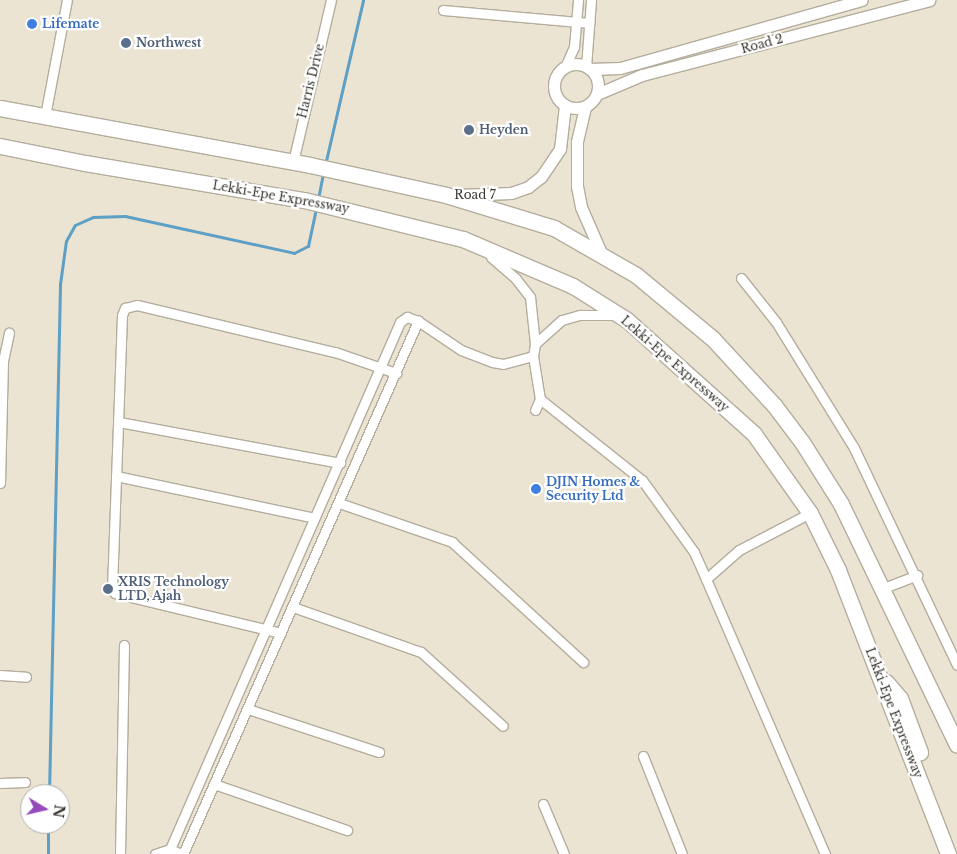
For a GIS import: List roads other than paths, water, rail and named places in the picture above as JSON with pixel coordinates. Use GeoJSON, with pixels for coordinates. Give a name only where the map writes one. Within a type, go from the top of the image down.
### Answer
{"type":"FeatureCollection","features":[{"type":"Feature","properties":{"kind":"highway"},"geometry":{"type":"LineString","coordinates":[[0,108],[310,165],[446,195],[554,228],[636,275],[685,314],[774,405],[841,504],[957,745]]}},
{"type":"Feature","properties":{"kind":"highway","name":"Lekki-Epe Expressway"},"geometry":{"type":"LineString","coordinates":[[0,146],[85,164],[334,206],[463,239],[573,286],[628,320],[754,434],[810,513],[838,570],[948,854]]}},
{"type":"Feature","properties":{"kind":"highway"},"geometry":{"type":"LineString","coordinates":[[878,673],[900,698],[957,852]]}},
{"type":"Feature","properties":{"kind":"street"},"geometry":{"type":"LineString","coordinates":[[44,116],[67,0]]}},
{"type":"Feature","properties":{"kind":"street","name":"Harris Drive"},"geometry":{"type":"LineString","coordinates":[[292,162],[331,0]]}},
{"type":"Feature","properties":{"kind":"street"},"geometry":{"type":"LineString","coordinates":[[565,67],[574,46],[578,0]]}},
{"type":"Feature","properties":{"kind":"street"},"geometry":{"type":"LineString","coordinates":[[588,68],[591,0]]}},
{"type":"Feature","properties":{"kind":"street","name":"Road 2"},"geometry":{"type":"LineString","coordinates":[[588,68],[620,68],[862,0]]}},
{"type":"Feature","properties":{"kind":"street","name":"Road 2"},"geometry":{"type":"LineString","coordinates":[[597,94],[642,75],[929,0]]}},
{"type":"Feature","properties":{"kind":"street"},"geometry":{"type":"LineString","coordinates":[[443,10],[589,23]]}},
{"type":"Feature","properties":{"kind":"street"},"geometry":{"type":"LineString","coordinates":[[585,107],[565,106],[559,100],[554,86],[559,72],[565,67],[576,64],[588,68],[597,80],[597,94],[585,107],[580,120],[576,165],[581,207],[602,254]]}},
{"type":"Feature","properties":{"kind":"street","name":"Road 7"},"geometry":{"type":"LineString","coordinates":[[446,195],[493,196],[511,193],[528,187],[541,177],[560,149],[565,106]]}},
{"type":"Feature","properties":{"kind":"street"},"geometry":{"type":"LineString","coordinates":[[463,239],[496,260],[530,297],[535,344],[533,356],[540,399],[535,410]]}},
{"type":"Feature","properties":{"kind":"street"},"geometry":{"type":"LineString","coordinates":[[741,278],[776,322],[854,448],[917,575],[957,665]]}},
{"type":"Feature","properties":{"kind":"street"},"geometry":{"type":"LineString","coordinates":[[281,633],[115,594],[112,588],[122,315],[130,305],[273,336],[396,373]]}},
{"type":"Feature","properties":{"kind":"street"},"geometry":{"type":"LineString","coordinates":[[535,344],[562,320],[604,313],[628,320]]}},
{"type":"Feature","properties":{"kind":"street"},"geometry":{"type":"LineString","coordinates":[[170,849],[403,318],[418,321],[461,350],[492,362],[503,364],[533,356]]}},
{"type":"Feature","properties":{"kind":"street"},"geometry":{"type":"LineString","coordinates":[[155,854],[170,849],[182,854],[248,709],[418,321]]}},
{"type":"Feature","properties":{"kind":"street"},"geometry":{"type":"LineString","coordinates":[[0,483],[3,361],[9,333]]}},
{"type":"Feature","properties":{"kind":"street"},"geometry":{"type":"LineString","coordinates":[[540,399],[642,480],[685,539],[706,579],[825,854]]}},
{"type":"Feature","properties":{"kind":"street"},"geometry":{"type":"LineString","coordinates":[[119,422],[340,463]]}},
{"type":"Feature","properties":{"kind":"street"},"geometry":{"type":"LineString","coordinates":[[116,476],[315,518]]}},
{"type":"Feature","properties":{"kind":"street"},"geometry":{"type":"LineString","coordinates":[[339,503],[452,542],[583,662]]}},
{"type":"Feature","properties":{"kind":"street"},"geometry":{"type":"LineString","coordinates":[[706,579],[739,550],[810,513]]}},
{"type":"Feature","properties":{"kind":"street"},"geometry":{"type":"LineString","coordinates":[[881,589],[917,575]]}},
{"type":"Feature","properties":{"kind":"street"},"geometry":{"type":"LineString","coordinates":[[293,607],[421,652],[503,726]]}},
{"type":"Feature","properties":{"kind":"street"},"geometry":{"type":"LineString","coordinates":[[120,854],[124,645]]}},
{"type":"Feature","properties":{"kind":"street"},"geometry":{"type":"LineString","coordinates":[[0,675],[26,676]]}},
{"type":"Feature","properties":{"kind":"street"},"geometry":{"type":"LineString","coordinates":[[248,709],[379,752]]}},
{"type":"Feature","properties":{"kind":"street"},"geometry":{"type":"LineString","coordinates":[[643,756],[682,854]]}},
{"type":"Feature","properties":{"kind":"street"},"geometry":{"type":"LineString","coordinates":[[0,783],[25,782]]}},
{"type":"Feature","properties":{"kind":"street"},"geometry":{"type":"LineString","coordinates":[[214,784],[347,830]]}},
{"type":"Feature","properties":{"kind":"street"},"geometry":{"type":"LineString","coordinates":[[543,804],[564,854]]}},
{"type":"Feature","properties":{"kind":"waterway"},"geometry":{"type":"LineString","coordinates":[[325,165],[363,0]]}},
{"type":"Feature","properties":{"kind":"waterway"},"geometry":{"type":"LineString","coordinates":[[318,199],[323,173]]}},
{"type":"Feature","properties":{"kind":"waterway"},"geometry":{"type":"LineString","coordinates":[[49,784],[60,284],[66,241],[75,225],[93,217],[125,216],[294,253],[308,246],[316,208]]}},
{"type":"Feature","properties":{"kind":"waterway"},"geometry":{"type":"LineString","coordinates":[[48,834],[48,854]]}},
{"type":"Feature","properties":{"kind":"place","name":"Lifemate"},"geometry":{"type":"Point","coordinates":[32,24]}},
{"type":"Feature","properties":{"kind":"place","name":"Northwest"},"geometry":{"type":"Point","coordinates":[126,43]}},
{"type":"Feature","properties":{"kind":"place","name":"Heyden"},"geometry":{"type":"Point","coordinates":[469,130]}},
{"type":"Feature","properties":{"kind":"place","name":"DJIN Homes & Security Ltd"},"geometry":{"type":"Point","coordinates":[536,489]}},
{"type":"Feature","properties":{"kind":"place","name":"XRIS Technology LTD, Ajah"},"geometry":{"type":"Point","coordinates":[108,589]}}]}
